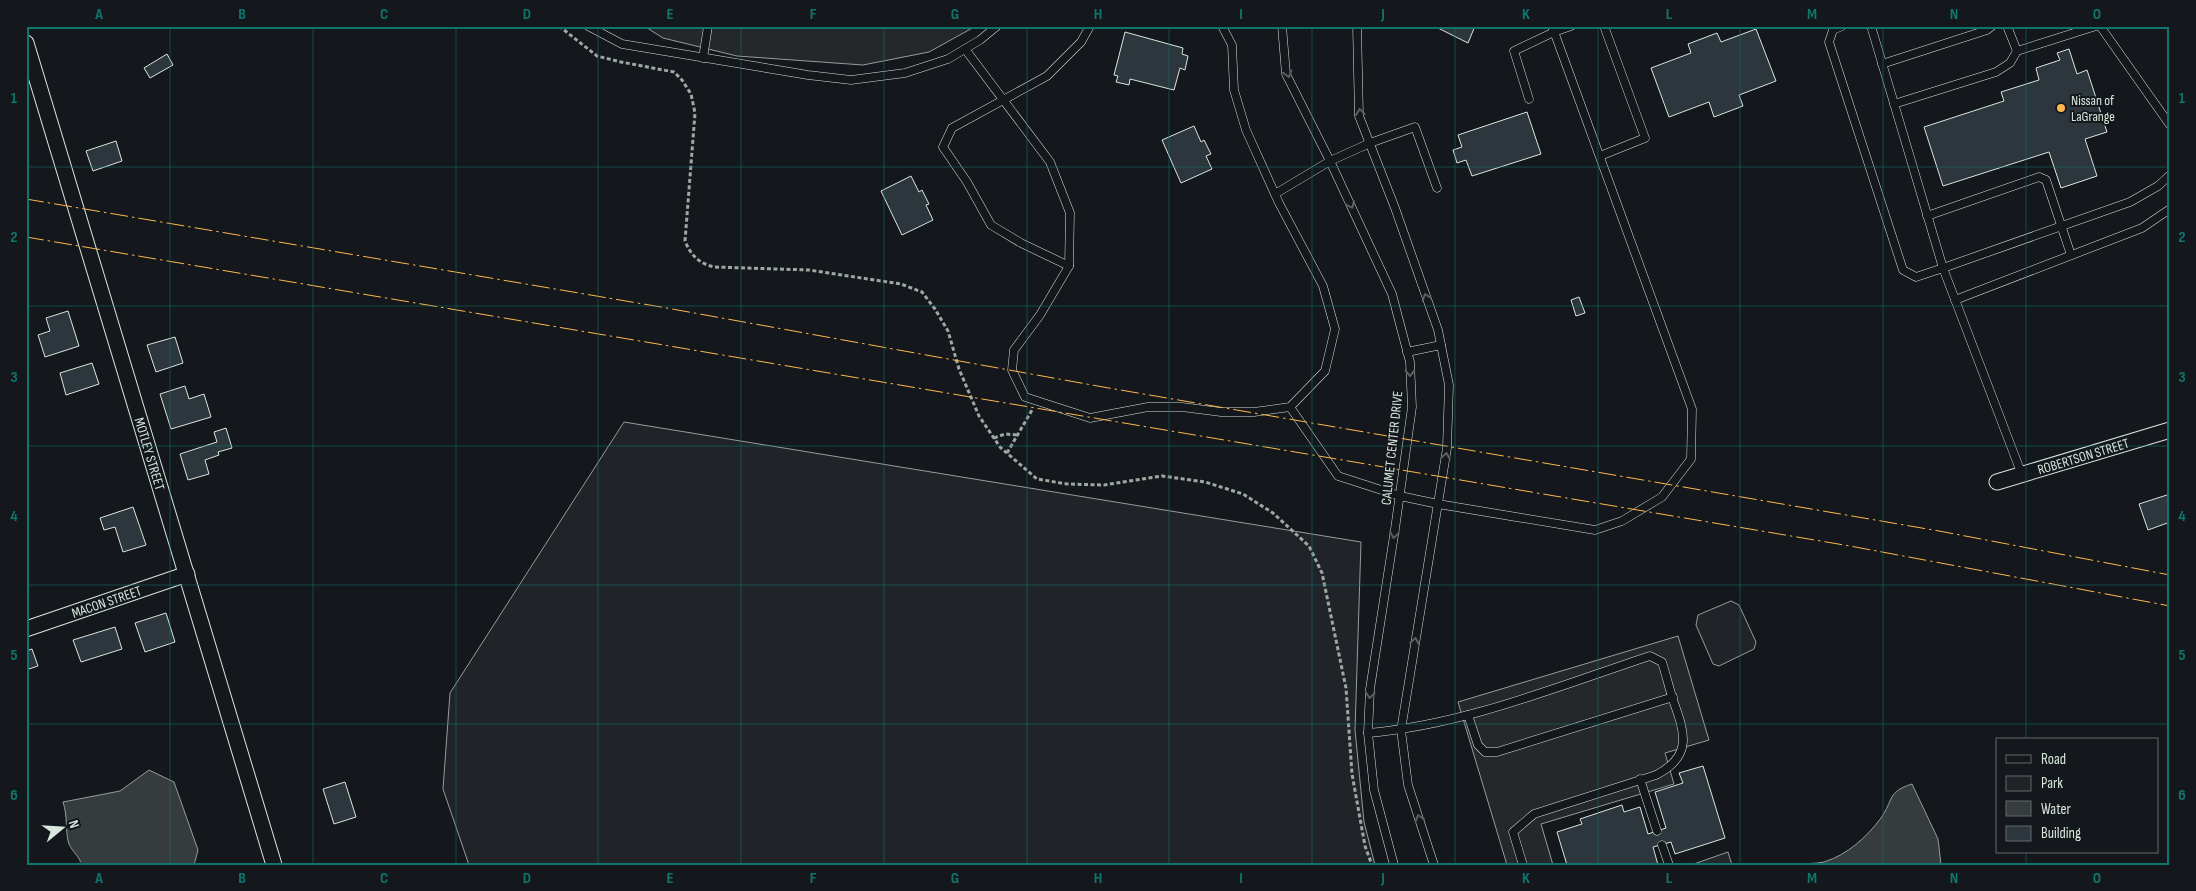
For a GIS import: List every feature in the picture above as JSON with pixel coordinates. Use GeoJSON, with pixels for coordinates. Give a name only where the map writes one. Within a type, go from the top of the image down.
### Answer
{"type":"FeatureCollection","features":[{"type":"Feature","properties":{"kind":"street","name":"MOTLEY STREET"},"geometry":{"type":"LineString","coordinates":[[26,43],[274,865]]}},
{"type":"Feature","properties":{"kind":"street","name":"ROBERTSON STREET"},"geometry":{"type":"LineString","coordinates":[[1997,482],[2170,430]]}},
{"type":"Feature","properties":{"kind":"street","name":"MACON STREET"},"geometry":{"type":"LineString","coordinates":[[26,629],[187,574]]}},
{"type":"Feature","properties":{"kind":"lane"},"geometry":{"type":"LineString","coordinates":[[588,26],[622,44],[851,80],[905,73],[948,59],[980,40],[997,26]]}},
{"type":"Feature","properties":{"kind":"lane"},"geometry":{"type":"LineString","coordinates":[[704,58],[708,26]]}},
{"type":"Feature","properties":{"kind":"lane"},"geometry":{"type":"LineString","coordinates":[[1069,266],[991,226],[967,182],[943,147],[952,128],[1047,76],[1081,42],[1090,26]]}},
{"type":"Feature","properties":{"kind":"lane"},"geometry":{"type":"LineString","coordinates":[[965,49],[1050,162],[1070,213],[1069,266],[1040,316],[1014,350],[1012,370],[1025,397],[1090,418],[1148,407],[1182,407],[1221,412],[1254,412],[1290,407],[1325,371],[1335,329],[1323,286],[1275,194],[1246,130],[1234,90],[1232,45],[1222,26]]}},
{"type":"Feature","properties":{"kind":"lane","name":"CALUMET CENTER DRIVE"},"geometry":{"type":"LineString","coordinates":[[1282,26],[1286,74],[1330,161],[1392,294],[1410,362],[1412,407],[1370,689],[1368,733],[1374,790],[1394,865]]}},
{"type":"Feature","properties":{"kind":"lane"},"geometry":{"type":"LineString","coordinates":[[1357,26],[1359,116],[1438,330],[1449,394],[1447,448],[1401,730],[1408,785],[1434,865]]}},
{"type":"Feature","properties":{"kind":"lane"},"geometry":{"type":"LineString","coordinates":[[1529,99],[1514,50],[1554,29],[1571,26]]}},
{"type":"Feature","properties":{"kind":"lane"},"geometry":{"type":"LineString","coordinates":[[1600,156],[1645,138],[1604,26]]}},
{"type":"Feature","properties":{"kind":"lane"},"geometry":{"type":"LineString","coordinates":[[1842,26],[1833,30],[1829,42],[1903,270],[1916,277],[2130,202],[2158,186],[2170,175]]}},
{"type":"Feature","properties":{"kind":"lane"},"geometry":{"type":"LineString","coordinates":[[1871,26],[1943,268],[2022,475]]}},
{"type":"Feature","properties":{"kind":"lane"},"geometry":{"type":"LineString","coordinates":[[1882,64],[1988,30],[1992,26]]}},
{"type":"Feature","properties":{"kind":"lane"},"geometry":{"type":"LineString","coordinates":[[2007,26],[2018,51]]}},
{"type":"Feature","properties":{"kind":"lane"},"geometry":{"type":"LineString","coordinates":[[1894,104],[1996,72],[2010,63],[2018,51],[2096,26]]}},
{"type":"Feature","properties":{"kind":"lane"},"geometry":{"type":"LineString","coordinates":[[2100,26],[2170,125]]}},
{"type":"Feature","properties":{"kind":"lane"},"geometry":{"type":"LineString","coordinates":[[1290,407],[1338,476],[1400,496],[1438,504],[1595,530],[1622,521],[1662,497],[1690,459],[1692,410],[1554,29]]}},
{"type":"Feature","properties":{"kind":"lane"},"geometry":{"type":"LineString","coordinates":[[1275,194],[1330,161],[1370,143],[1415,128],[1437,188]]}},
{"type":"Feature","properties":{"kind":"lane"},"geometry":{"type":"LineString","coordinates":[[1927,216],[2039,178],[2046,180],[2071,255]]}},
{"type":"Feature","properties":{"kind":"lane"},"geometry":{"type":"LineString","coordinates":[[1955,300],[2142,228],[2170,209]]}},
{"type":"Feature","properties":{"kind":"lane"},"geometry":{"type":"LineString","coordinates":[[1408,352],[1441,345]]}},
{"type":"Feature","properties":{"kind":"lane"},"geometry":{"type":"LineString","coordinates":[[1368,733],[1401,730],[1468,715],[1650,656],[1662,662],[1684,728],[1682,752],[1670,768],[1656,775],[1534,814],[1513,832],[1523,865]]}},
{"type":"Feature","properties":{"kind":"lane"},"geometry":{"type":"LineString","coordinates":[[1468,715],[1478,745],[1485,752],[1497,752],[1673,697]]}},
{"type":"Feature","properties":{"kind":"lane"},"geometry":{"type":"LineString","coordinates":[[1640,779],[1657,831]]}},
{"type":"Feature","properties":{"kind":"lane"},"geometry":{"type":"LineString","coordinates":[[1662,845],[1669,865]]}},
{"type":"Feature","properties":{"kind":"path"},"geometry":{"type":"LineString","coordinates":[[559,26],[597,56],[674,72],[691,94],[695,113],[685,241],[690,253],[703,264],[714,267],[809,270],[901,284],[922,292],[948,331],[959,369],[980,416],[994,438],[1007,453],[1037,479],[1104,485],[1162,476],[1205,482],[1244,494],[1266,508],[1309,546],[1322,573],[1346,688],[1352,774],[1365,846],[1372,865]]}},
{"type":"Feature","properties":{"kind":"path"},"geometry":{"type":"LineString","coordinates":[[1007,453],[1037,401]]}},
{"type":"Feature","properties":{"kind":"path"},"geometry":{"type":"LineString","coordinates":[[994,438],[1006,434],[1019,435]]}},
{"type":"Feature","properties":{"kind":"green space"},"geometry":{"type":"Polygon","coordinates":[[[624,422],[1361,542],[1355,730],[1364,822],[1375,865],[469,865],[443,789],[450,693],[624,422]]]}},
{"type":"Feature","properties":{"kind":"green space"},"geometry":{"type":"Polygon","coordinates":[[[1731,601],[1739,605],[1756,642],[1754,649],[1719,666],[1713,664],[1696,625],[1698,615],[1731,601]]]}},
{"type":"Feature","properties":{"kind":"shaded area"},"geometry":{"type":"Polygon","coordinates":[[[644,26],[976,26],[929,52],[863,65],[737,56],[663,38],[644,26]]]}},
{"type":"Feature","properties":{"kind":"shaded area"},"geometry":{"type":"Polygon","coordinates":[[[1678,636],[1709,740],[1665,753],[1674,784],[1541,824],[1553,865],[1507,865],[1458,702],[1678,636]]]}},
{"type":"Feature","properties":{"kind":"shaded area"},"geometry":{"type":"Polygon","coordinates":[[[1728,852],[1732,865],[1691,865],[1728,852]]]}},
{"type":"Feature","properties":{"kind":"water"},"geometry":{"type":"Polygon","coordinates":[[[149,770],[174,782],[198,850],[194,865],[82,865],[69,844],[63,802],[120,791],[149,770]]]}},
{"type":"Feature","properties":{"kind":"water"},"geometry":{"type":"Polygon","coordinates":[[[1912,784],[1938,839],[1941,865],[1797,865],[1824,862],[1841,855],[1863,838],[1875,825],[1898,790],[1912,784]]]}},
{"type":"Feature","properties":{"kind":"building"},"geometry":{"type":"Polygon","coordinates":[[[1434,26],[1475,26],[1468,43],[1434,26]]]}},
{"type":"Feature","properties":{"kind":"building"},"geometry":{"type":"Polygon","coordinates":[[[1756,29],[1776,81],[1739,95],[1743,106],[1714,117],[1709,102],[1669,117],[1651,68],[1691,53],[1688,44],[1717,33],[1721,42],[1756,29]]]}},
{"type":"Feature","properties":{"kind":"building"},"geometry":{"type":"Polygon","coordinates":[[[1125,32],[1183,48],[1182,54],[1188,56],[1185,70],[1180,68],[1174,90],[1130,79],[1129,85],[1116,82],[1118,76],[1114,75],[1125,32]]]}},
{"type":"Feature","properties":{"kind":"building"},"geometry":{"type":"Polygon","coordinates":[[[2069,49],[2077,74],[2087,70],[2107,132],[2085,139],[2097,176],[2061,188],[2049,152],[1943,186],[1924,127],[2004,101],[2001,92],[2039,80],[2036,68],[2060,60],[2057,53],[2069,49]]]}},
{"type":"Feature","properties":{"kind":"building"},"geometry":{"type":"Polygon","coordinates":[[[167,54],[173,65],[150,78],[144,68],[167,54]]]}},
{"type":"Feature","properties":{"kind":"building"},"geometry":{"type":"Polygon","coordinates":[[[1527,112],[1541,154],[1472,176],[1466,160],[1457,163],[1453,150],[1462,147],[1458,135],[1527,112]]]}},
{"type":"Feature","properties":{"kind":"building"},"geometry":{"type":"Polygon","coordinates":[[[1194,126],[1201,142],[1204,140],[1211,154],[1206,156],[1212,169],[1181,183],[1162,140],[1194,126]]]}},
{"type":"Feature","properties":{"kind":"building"},"geometry":{"type":"Polygon","coordinates":[[[116,141],[122,161],[93,171],[86,151],[116,141]]]}},
{"type":"Feature","properties":{"kind":"building"},"geometry":{"type":"Polygon","coordinates":[[[911,176],[919,192],[922,190],[929,204],[926,205],[933,220],[902,235],[881,191],[911,176]]]}},
{"type":"Feature","properties":{"kind":"building"},"geometry":{"type":"Polygon","coordinates":[[[1579,297],[1585,313],[1576,316],[1571,300],[1579,297]]]}},
{"type":"Feature","properties":{"kind":"building"},"geometry":{"type":"Polygon","coordinates":[[[68,311],[79,346],[45,357],[38,335],[50,331],[46,318],[68,311]]]}},
{"type":"Feature","properties":{"kind":"building"},"geometry":{"type":"Polygon","coordinates":[[[175,337],[183,363],[156,372],[147,345],[175,337]]]}},
{"type":"Feature","properties":{"kind":"building"},"geometry":{"type":"Polygon","coordinates":[[[92,363],[99,384],[66,395],[60,373],[92,363]]]}},
{"type":"Feature","properties":{"kind":"building"},"geometry":{"type":"Polygon","coordinates":[[[185,386],[189,399],[204,394],[211,417],[171,429],[160,394],[185,386]]]}},
{"type":"Feature","properties":{"kind":"building"},"geometry":{"type":"Polygon","coordinates":[[[226,428],[232,448],[218,452],[219,455],[205,460],[209,474],[188,480],[180,454],[217,442],[214,432],[226,428]]]}},
{"type":"Feature","properties":{"kind":"building"},"geometry":{"type":"Polygon","coordinates":[[[2170,494],[2170,522],[2148,530],[2139,504],[2170,494]]]}},
{"type":"Feature","properties":{"kind":"building"},"geometry":{"type":"Polygon","coordinates":[[[133,507],[146,545],[123,552],[115,527],[104,530],[100,518],[133,507]]]}},
{"type":"Feature","properties":{"kind":"building"},"geometry":{"type":"Polygon","coordinates":[[[166,613],[175,642],[145,652],[135,623],[166,613]]]}},
{"type":"Feature","properties":{"kind":"building"},"geometry":{"type":"Polygon","coordinates":[[[115,627],[122,649],[81,662],[73,640],[115,627]]]}},
{"type":"Feature","properties":{"kind":"building"},"geometry":{"type":"Polygon","coordinates":[[[32,649],[38,666],[26,670],[26,651],[32,649]]]}},
{"type":"Feature","properties":{"kind":"building"},"geometry":{"type":"Polygon","coordinates":[[[1703,766],[1725,838],[1675,854],[1671,842],[1653,847],[1658,865],[1567,865],[1557,832],[1582,824],[1580,819],[1622,805],[1624,812],[1640,807],[1648,834],[1666,828],[1655,792],[1683,783],[1679,773],[1703,766]]]}},
{"type":"Feature","properties":{"kind":"building"},"geometry":{"type":"Polygon","coordinates":[[[345,782],[356,817],[334,824],[323,789],[345,782]]]}},
{"type":"Feature","properties":{"kind":"power"},"geometry":{"type":"LineString","coordinates":[[26,199],[661,307],[1103,387],[1939,531],[2170,575]]}},
{"type":"Feature","properties":{"kind":"power"},"geometry":{"type":"LineString","coordinates":[[26,237],[1850,546],[2170,606]]}},
{"type":"Feature","properties":{"kind":"place","name":"Nissan of LaGrange"},"geometry":{"type":"Point","coordinates":[2061,108]}}]}
